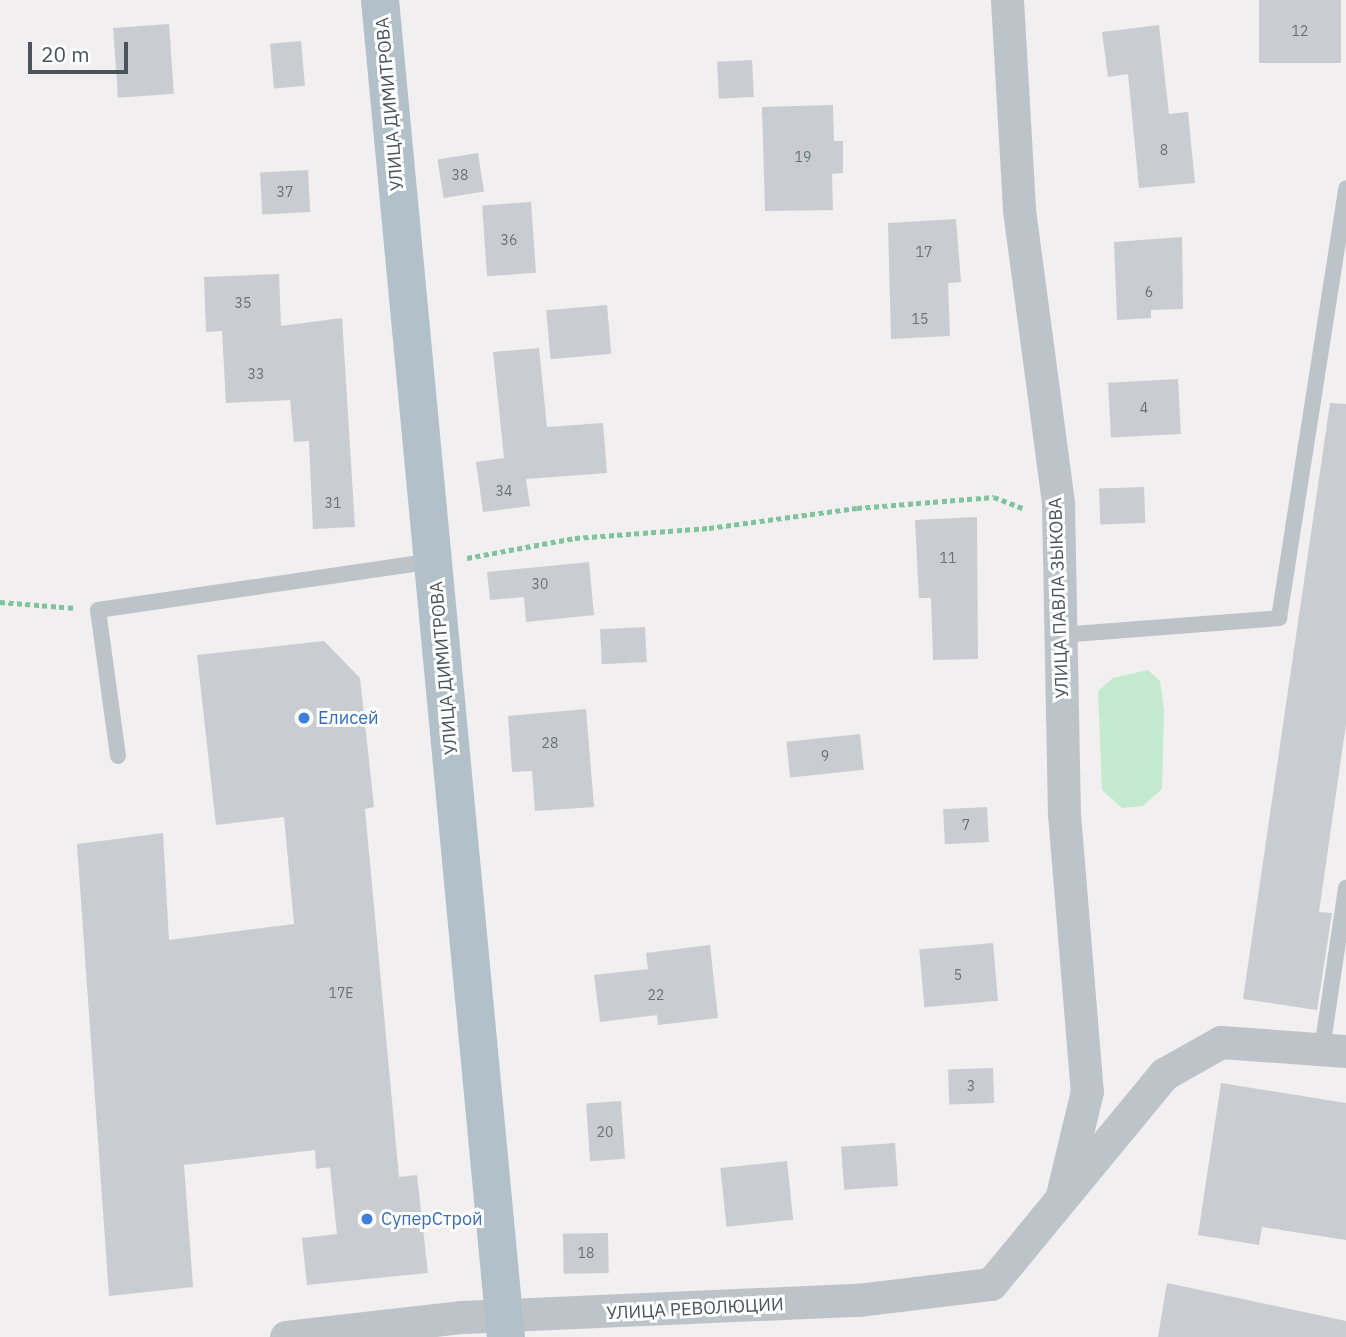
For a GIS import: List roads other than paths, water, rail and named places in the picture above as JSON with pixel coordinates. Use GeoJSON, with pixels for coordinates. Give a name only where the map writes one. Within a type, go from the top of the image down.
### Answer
{"type":"FeatureCollection","features":[{"type":"Feature","properties":{"kind":"main road","name":"УЛИЦА ДИМИТРОВА"},"geometry":{"type":"LineString","coordinates":[[380,0],[445,561],[505,1328]]}},
{"type":"Feature","properties":{"kind":"street","name":"УЛИЦА ПАВЛА ЗЫКОВА"},"geometry":{"type":"LineString","coordinates":[[1007,0],[1018,210],[1058,504],[1064,814],[1087,1090],[1062,1195]]}},
{"type":"Feature","properties":{"kind":"street","name":"УЛИЦА РЕВОЛЮЦИИ"},"geometry":{"type":"LineString","coordinates":[[286,1337],[449,1318],[505,1328],[858,1300],[991,1284],[1164,1074],[1221,1042],[1334,1050]]}},
{"type":"Feature","properties":{"kind":"lane"},"geometry":{"type":"LineString","coordinates":[[1060,635],[1279,618],[1346,188]]}},
{"type":"Feature","properties":{"kind":"lane"},"geometry":{"type":"LineString","coordinates":[[118,756],[98,610],[445,561]]}},
{"type":"Feature","properties":{"kind":"lane"},"geometry":{"type":"LineString","coordinates":[[1334,1050],[1346,888]]}},
{"type":"Feature","properties":{"kind":"place","name":"Елисей"},"geometry":{"type":"Point","coordinates":[304,718]}},
{"type":"Feature","properties":{"kind":"place","name":"СуперСтрой"},"geometry":{"type":"Point","coordinates":[367,1219]}}]}
